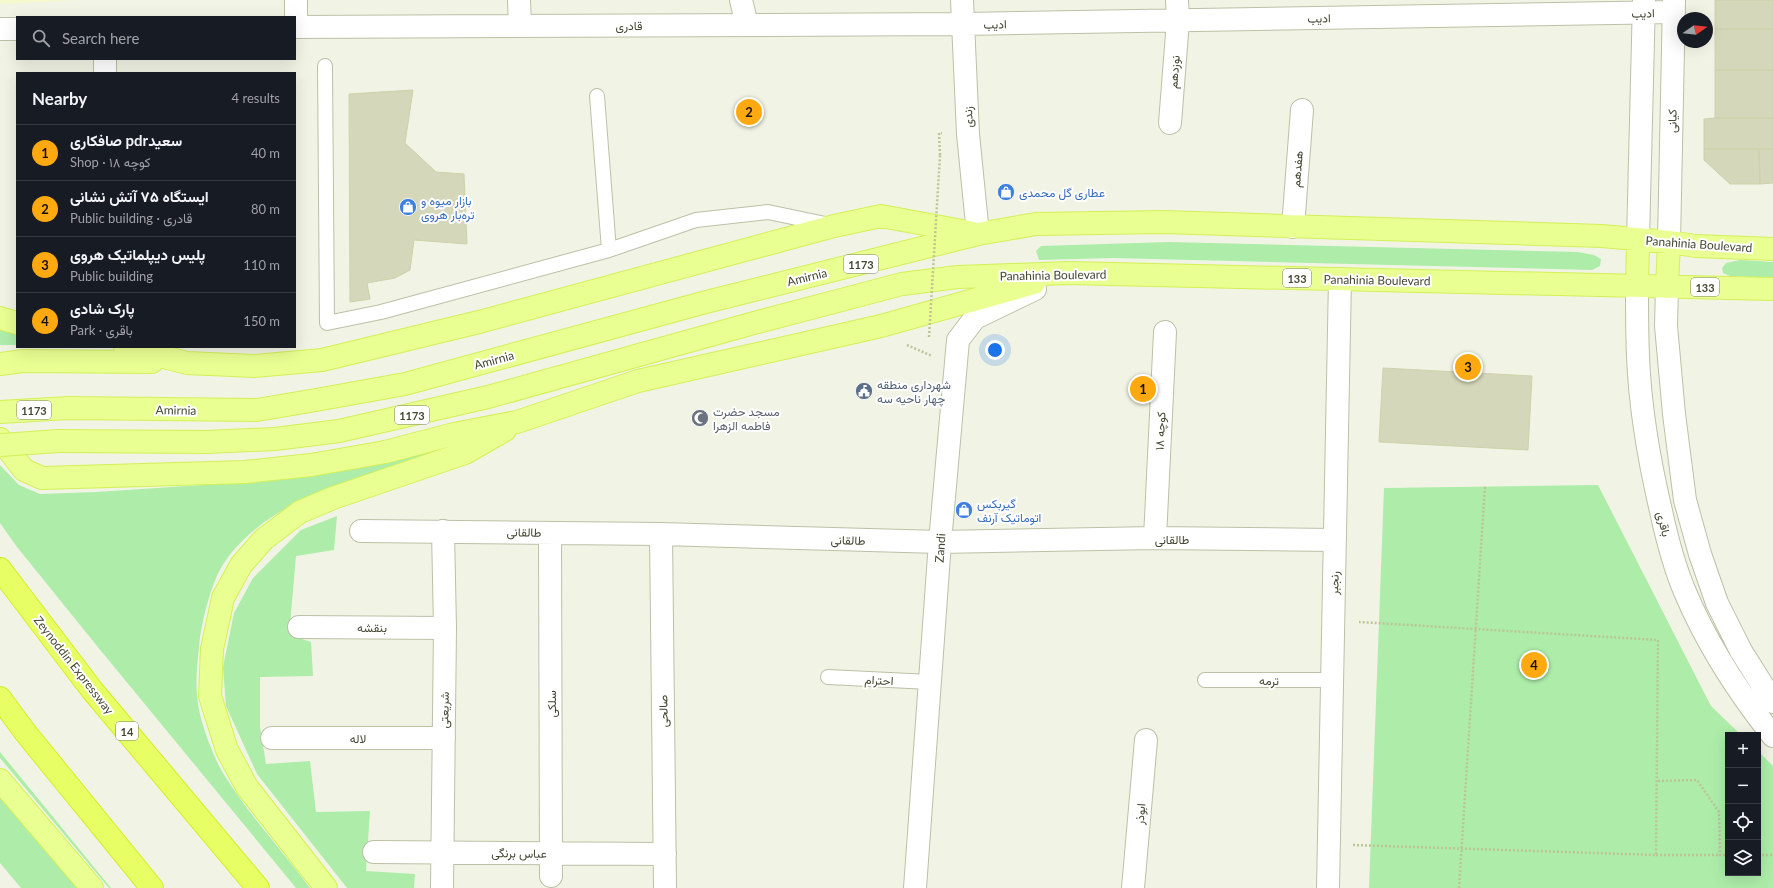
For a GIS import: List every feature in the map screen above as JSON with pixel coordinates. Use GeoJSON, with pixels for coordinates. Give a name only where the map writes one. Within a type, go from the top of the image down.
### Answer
{"type":"FeatureCollection","features":[{"type":"Feature","properties":{"kind":"highway","name":"Zeynoddin Expressway"},"geometry":{"type":"LineString","coordinates":[[0,569],[92,690],[258,888]]}},
{"type":"Feature","properties":{"kind":"highway"},"geometry":{"type":"LineString","coordinates":[[0,698],[24,732],[152,888]]}},
{"type":"Feature","properties":{"kind":"main road"},"geometry":{"type":"LineString","coordinates":[[0,364],[23,361],[187,363],[254,366],[322,360],[479,322],[834,226],[881,216],[978,234]]}},
{"type":"Feature","properties":{"kind":"main road","name":"Panahinia Boulevard"},"geometry":{"type":"LineString","coordinates":[[978,234],[1036,224],[1163,222],[1602,236],[1696,246],[1773,249]]}},
{"type":"Feature","properties":{"kind":"main road","name":"Amirnia"},"geometry":{"type":"LineString","coordinates":[[0,412],[68,408],[257,410],[405,384],[744,293],[978,234]]}},
{"type":"Feature","properties":{"kind":"main road"},"geometry":{"type":"LineString","coordinates":[[1637,286],[1638,240]]}},
{"type":"Feature","properties":{"kind":"main road"},"geometry":{"type":"LineString","coordinates":[[1667,287],[1669,242]]}},
{"type":"Feature","properties":{"kind":"main road","name":"Panahinia Boulevard"},"geometry":{"type":"LineString","coordinates":[[958,277],[1068,273],[1773,289]]}},
{"type":"Feature","properties":{"kind":"main road"},"geometry":{"type":"LineString","coordinates":[[0,439],[24,470],[42,478],[245,472],[311,465],[385,452],[454,434],[517,422],[638,381],[881,326],[1068,273]]}},
{"type":"Feature","properties":{"kind":"main road","name":"1173"},"geometry":{"type":"LineString","coordinates":[[0,445],[60,441],[206,442],[275,439],[339,431],[488,397],[754,323],[902,284],[958,277]]}},
{"type":"Feature","properties":{"kind":"main road"},"geometry":{"type":"LineString","coordinates":[[0,318],[16,323]]}},
{"type":"Feature","properties":{"kind":"main road"},"geometry":{"type":"LineString","coordinates":[[129,348],[187,363]]}},
{"type":"Feature","properties":{"kind":"main road"},"geometry":{"type":"LineString","coordinates":[[326,888],[247,787],[227,750],[210,696],[212,650],[223,598],[242,565],[264,539],[300,512],[333,498],[466,453],[517,422]]}},
{"type":"Feature","properties":{"kind":"main road"},"geometry":{"type":"LineString","coordinates":[[0,780],[92,888]]}},
{"type":"Feature","properties":{"kind":"street"},"geometry":{"type":"LineString","coordinates":[[295,16],[296,0]]}},
{"type":"Feature","properties":{"kind":"street"},"geometry":{"type":"LineString","coordinates":[[519,0],[520,26]]}},
{"type":"Feature","properties":{"kind":"street"},"geometry":{"type":"LineString","coordinates":[[741,0],[748,25]]}},
{"type":"Feature","properties":{"kind":"street","name":"زندی"},"geometry":{"type":"LineString","coordinates":[[962,0],[968,134],[978,234]]}},
{"type":"Feature","properties":{"kind":"street"},"geometry":{"type":"LineString","coordinates":[[1638,240],[1644,6]]}},
{"type":"Feature","properties":{"kind":"street","name":"ادیب"},"geometry":{"type":"LineString","coordinates":[[964,24],[1177,10],[1674,6]]}},
{"type":"Feature","properties":{"kind":"street","name":"کیانی"},"geometry":{"type":"LineString","coordinates":[[1669,242],[1674,6]]}},
{"type":"Feature","properties":{"kind":"street","name":"نوزدهم"},"geometry":{"type":"LineString","coordinates":[[1170,123],[1177,10]]}},
{"type":"Feature","properties":{"kind":"street","name":"قادری"},"geometry":{"type":"LineString","coordinates":[[296,27],[964,24]]}},
{"type":"Feature","properties":{"kind":"street"},"geometry":{"type":"LineString","coordinates":[[0,29],[16,29]]}},
{"type":"Feature","properties":{"kind":"street"},"geometry":{"type":"LineString","coordinates":[[105,60],[105,72]]}},
{"type":"Feature","properties":{"kind":"street","name":"هفدهم"},"geometry":{"type":"LineString","coordinates":[[1293,227],[1302,110]]}},
{"type":"Feature","properties":{"kind":"street","name":"Zandi"},"geometry":{"type":"LineString","coordinates":[[915,888],[940,542],[958,340],[975,318],[1068,273]]}},
{"type":"Feature","properties":{"kind":"street","name":"رنجبر"},"geometry":{"type":"LineString","coordinates":[[1328,888],[1340,279]]}},
{"type":"Feature","properties":{"kind":"street","name":"باقری"},"geometry":{"type":"LineString","coordinates":[[1637,286],[1638,356],[1644,425],[1654,482],[1673,561],[1684,592],[1703,631],[1742,695],[1773,736]]}},
{"type":"Feature","properties":{"kind":"street"},"geometry":{"type":"LineString","coordinates":[[1667,287],[1666,326],[1674,414],[1685,500],[1700,554],[1717,604],[1742,651],[1773,702]]}},
{"type":"Feature","properties":{"kind":"street","name":"کوچه ۱۸"},"geometry":{"type":"LineString","coordinates":[[1155,538],[1165,332]]}},
{"type":"Feature","properties":{"kind":"street","name":"طالقانی"},"geometry":{"type":"LineString","coordinates":[[361,531],[661,534],[940,542],[1155,538],[1335,540]]}},
{"type":"Feature","properties":{"kind":"street","name":"شریعتی"},"geometry":{"type":"LineString","coordinates":[[442,888],[445,628],[443,531]]}},
{"type":"Feature","properties":{"kind":"street","name":"سلکی"},"geometry":{"type":"LineString","coordinates":[[550,533],[551,876]]}},
{"type":"Feature","properties":{"kind":"street","name":"صالحی"},"geometry":{"type":"LineString","coordinates":[[661,534],[665,888]]}},
{"type":"Feature","properties":{"kind":"street","name":"بنقشه"},"geometry":{"type":"LineString","coordinates":[[299,627],[445,628]]}},
{"type":"Feature","properties":{"kind":"street","name":"لاله"},"geometry":{"type":"LineString","coordinates":[[272,738],[444,738]]}},
{"type":"Feature","properties":{"kind":"street","name":"ابوذر"},"geometry":{"type":"LineString","coordinates":[[1133,888],[1146,740]]}},
{"type":"Feature","properties":{"kind":"street","name":"عباس برنگی"},"geometry":{"type":"LineString","coordinates":[[374,852],[665,854]]}},
{"type":"Feature","properties":{"kind":"lane"},"geometry":{"type":"LineString","coordinates":[[325,66],[327,323],[382,312],[609,250],[696,220],[768,212],[834,226]]}},
{"type":"Feature","properties":{"kind":"lane"},"geometry":{"type":"LineString","coordinates":[[597,96],[609,250]]}},
{"type":"Feature","properties":{"kind":"lane","name":"احترام"},"geometry":{"type":"LineString","coordinates":[[828,678],[930,682]]}},
{"type":"Feature","properties":{"kind":"lane","name":"ترمه"},"geometry":{"type":"LineString","coordinates":[[1206,680],[1332,680]]}},
{"type":"Feature","properties":{"kind":"path"},"geometry":{"type":"LineString","coordinates":[[929,338],[940,155],[939,133]]}},
{"type":"Feature","properties":{"kind":"path"},"geometry":{"type":"LineString","coordinates":[[1459,888],[1485,486]]}},
{"type":"Feature","properties":{"kind":"path"},"geometry":{"type":"LineString","coordinates":[[1333,621],[1658,640],[1658,781],[1656,855]]}},
{"type":"Feature","properties":{"kind":"path"},"geometry":{"type":"LineString","coordinates":[[1658,781],[1697,780],[1719,812],[1720,855]]}},
{"type":"Feature","properties":{"kind":"path"},"geometry":{"type":"LineString","coordinates":[[1328,844],[1656,855],[1725,855]]}},
{"type":"Feature","properties":{"kind":"path"},"geometry":{"type":"LineString","coordinates":[[1761,855],[1773,855]]}},
{"type":"Feature","properties":{"kind":"shaded area"},"geometry":{"type":"Polygon","coordinates":[[[0,0],[80,0],[0,4],[0,0]]]}},
{"type":"Feature","properties":{"kind":"green space"},"geometry":{"type":"Polygon","coordinates":[[[1169,242],[1578,252],[1594,255],[1601,259],[1600,266],[1592,270],[1113,258],[1039,260],[1036,251],[1041,246],[1169,242]]]}},
{"type":"Feature","properties":{"kind":"green space"},"geometry":{"type":"Polygon","coordinates":[[[1740,260],[1773,262],[1773,278],[1730,276],[1723,273],[1722,268],[1726,263],[1740,260]]]}},
{"type":"Feature","properties":{"kind":"green space"},"geometry":{"type":"Polygon","coordinates":[[[0,330],[16,334],[16,345],[0,345],[0,330]]]}},
{"type":"Feature","properties":{"kind":"green space"},"geometry":{"type":"Polygon","coordinates":[[[478,438],[338,485],[295,504],[275,515],[256,529],[239,545],[224,563],[215,581],[207,604],[202,627],[197,668],[197,696],[204,729],[219,766],[233,788],[310,888],[296,888],[97,646],[17,547],[0,523],[0,465],[19,485],[40,494],[96,492],[248,482],[478,438]]]}},
{"type":"Feature","properties":{"kind":"green space"},"geometry":{"type":"Polygon","coordinates":[[[1598,485],[1711,706],[1738,732],[1725,732],[1725,876],[1761,876],[1761,754],[1773,766],[1773,888],[1369,888],[1384,488],[1598,485]]]}},
{"type":"Feature","properties":{"kind":"green space"},"geometry":{"type":"Polygon","coordinates":[[[337,516],[334,550],[296,556],[290,625],[302,639],[311,642],[313,676],[260,677],[260,727],[266,764],[310,761],[316,812],[370,811],[366,871],[415,874],[414,888],[347,888],[257,774],[226,706],[223,667],[234,613],[253,578],[301,530],[337,516]]]}},
{"type":"Feature","properties":{"kind":"green space"},"geometry":{"type":"Polygon","coordinates":[[[0,752],[111,888],[109,888],[0,758],[0,752]]]}},
{"type":"Feature","properties":{"kind":"green space"},"geometry":{"type":"Polygon","coordinates":[[[0,794],[82,888],[21,888],[0,863],[0,794]]]}},
{"type":"Feature","properties":{"kind":"building"},"geometry":{"type":"Polygon","coordinates":[[[1715,0],[1773,0],[1773,29],[1715,29],[1715,0]]]}},
{"type":"Feature","properties":{"kind":"building"},"geometry":{"type":"Polygon","coordinates":[[[1715,29],[1773,29],[1773,70],[1715,70],[1715,29]]]}},
{"type":"Feature","properties":{"kind":"building"},"geometry":{"type":"Polygon","coordinates":[[[1715,70],[1773,70],[1773,118],[1715,118],[1715,70]]]}},
{"type":"Feature","properties":{"kind":"building","name":"بازار میوه و تره‌بار هروی"},"geometry":{"type":"Polygon","coordinates":[[[413,90],[405,143],[436,172],[464,174],[467,244],[414,240],[410,270],[395,278],[367,283],[370,299],[350,302],[349,94],[413,90]]]}},
{"type":"Feature","properties":{"kind":"building"},"geometry":{"type":"Polygon","coordinates":[[[1773,118],[1773,149],[1704,149],[1704,119],[1773,118]]]}},
{"type":"Feature","properties":{"kind":"building"},"geometry":{"type":"Polygon","coordinates":[[[1704,149],[1759,149],[1760,184],[1730,184],[1704,160],[1704,149]]]}},
{"type":"Feature","properties":{"kind":"building"},"geometry":{"type":"Polygon","coordinates":[[[1759,149],[1773,149],[1773,183],[1760,184],[1759,149]]]}},
{"type":"Feature","properties":{"kind":"building"},"geometry":{"type":"Polygon","coordinates":[[[1383,368],[1532,376],[1528,450],[1379,442],[1383,368]]]}},
{"type":"Feature","properties":{"kind":"place","name":"ایستگاه ۷۵ آتش نشانی"},"geometry":{"type":"Point","coordinates":[749,112]}},
{"type":"Feature","properties":{"kind":"place","name":"عطاری گل محمدی"},"geometry":{"type":"Point","coordinates":[1006,192]}},
{"type":"Feature","properties":{"kind":"place","name":"بازار میوه و تره‌بار هروی"},"geometry":{"type":"Point","coordinates":[408,207]}},
{"type":"Feature","properties":{"kind":"place","name":"پلیس دیپلماتیک هروی"},"geometry":{"type":"Point","coordinates":[1468,367]}},
{"type":"Feature","properties":{"kind":"place","name":"صافکاری pdrسعید"},"geometry":{"type":"Point","coordinates":[1143,389]}},
{"type":"Feature","properties":{"kind":"place","name":"شهرداری منطقه چهار ناحیه سه"},"geometry":{"type":"Point","coordinates":[864,391]}},
{"type":"Feature","properties":{"kind":"place","name":"مسجد حضرت فاطمه الزهرا"},"geometry":{"type":"Point","coordinates":[700,418]}},
{"type":"Feature","properties":{"kind":"place","name":"گیربکس اتوماتیک آرنف"},"geometry":{"type":"Point","coordinates":[964,510]}},
{"type":"Feature","properties":{"kind":"place","name":"پارک شادی"},"geometry":{"type":"Point","coordinates":[1534,665]}}]}
